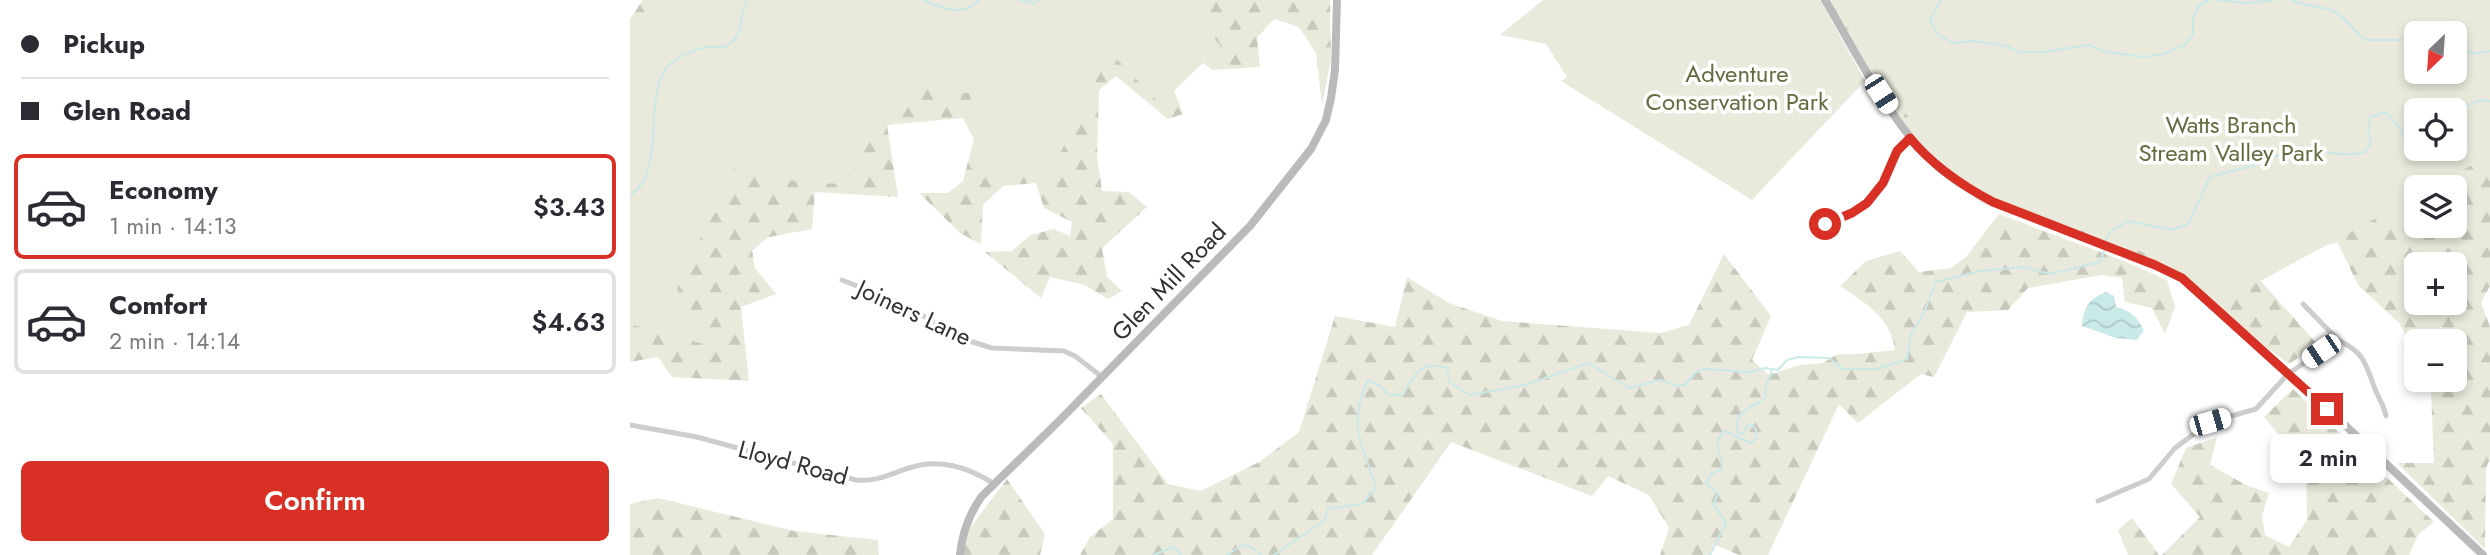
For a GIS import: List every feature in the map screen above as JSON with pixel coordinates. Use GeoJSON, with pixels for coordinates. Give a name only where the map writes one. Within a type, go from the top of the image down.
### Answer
{"type":"FeatureCollection","features":[{"type":"Feature","properties":{"kind":"main road","name":"Glen Mill Road"},"geometry":{"type":"LineString","coordinates":[[960,555],[961,540],[972,509],[993,483],[1102,377],[1250,226],[1311,149],[1326,120],[1331,98],[1335,70],[1337,0]]}},
{"type":"Feature","properties":{"kind":"main road"},"geometry":{"type":"LineString","coordinates":[[1825,0],[1910,138],[1937,167],[1993,202],[2182,278],[2483,555]]}},
{"type":"Feature","properties":{"kind":"street"},"geometry":{"type":"LineString","coordinates":[[1825,224],[1852,213],[1867,203],[1883,183],[1897,151],[1910,138]]}},
{"type":"Feature","properties":{"kind":"street","name":"Joiners Lane"},"geometry":{"type":"LineString","coordinates":[[842,280],[900,303],[966,340],[992,348],[1064,351],[1102,377]]}},
{"type":"Feature","properties":{"kind":"street"},"geometry":{"type":"LineString","coordinates":[[2303,304],[2337,340],[2353,348],[2363,359],[2384,403],[2386,416]]}},
{"type":"Feature","properties":{"kind":"street"},"geometry":{"type":"LineString","coordinates":[[2098,501],[2149,479],[2175,447],[2210,422],[2256,409],[2288,374],[2337,340]]}},
{"type":"Feature","properties":{"kind":"street","name":"Lloyd Road"},"geometry":{"type":"LineString","coordinates":[[630,425],[697,437],[856,480],[881,479],[910,468],[934,463],[972,471],[993,483]]}},
{"type":"Feature","properties":{"kind":"green space"},"geometry":{"type":"Polygon","coordinates":[[[643,0],[1330,0],[1331,59],[1322,105],[1316,53],[1299,27],[1274,19],[1257,38],[1260,67],[1212,70],[1192,53],[1167,73],[1183,114],[1168,119],[1116,76],[1099,90],[1097,156],[1102,191],[1129,192],[1147,207],[1102,248],[1107,277],[1122,291],[1108,299],[1085,285],[1050,277],[1041,298],[985,252],[1012,251],[1030,235],[1054,229],[1070,236],[1072,222],[1044,208],[1036,183],[1003,186],[983,205],[981,244],[960,233],[919,193],[948,193],[963,181],[974,139],[963,118],[887,125],[898,197],[815,192],[812,229],[769,237],[752,250],[755,268],[776,294],[741,307],[749,381],[672,377],[658,357],[630,362],[630,19],[643,0]]]}},
{"type":"Feature","properties":{"kind":"green space"},"geometry":{"type":"Polygon","coordinates":[[[665,0],[1201,0],[1189,11],[1221,46],[1160,104],[1110,52],[1049,176],[980,177],[970,93],[906,88],[853,149],[857,183],[810,184],[733,169],[677,289],[704,344],[630,324],[630,42],[665,0]]]}},
{"type":"Feature","properties":{"kind":"green space","name":"Adventure Conservation Park"},"geometry":{"type":"Polygon","coordinates":[[[1543,0],[1820,0],[1865,81],[1752,200],[1561,81],[1567,77],[1546,44],[1500,35],[1543,0]]]}},
{"type":"Feature","properties":{"kind":"green space","name":"Watts Branch Stream Valley Park"},"geometry":{"type":"Polygon","coordinates":[[[1825,0],[2490,0],[2490,286],[2481,302],[2490,327],[2490,459],[2486,468],[2485,549],[2397,463],[2434,463],[2431,392],[2467,392],[2467,329],[2404,329],[2404,332],[2400,324],[2358,285],[2338,243],[2301,248],[2259,279],[2318,345],[2289,364],[2224,316],[2182,278],[1937,167],[1907,133],[1825,0]]]}},
{"type":"Feature","properties":{"kind":"green space","name":"Watts Branch Stream Valley Park"},"geometry":{"type":"Polygon","coordinates":[[[1829,0],[2490,0],[2490,155],[2454,175],[2404,175],[2404,203],[2218,304],[2200,281],[2168,262],[2067,223],[2048,226],[1982,203],[1949,177],[1829,0]]]}},
{"type":"Feature","properties":{"kind":"green space"},"geometry":{"type":"Polygon","coordinates":[[[1999,214],[2167,280],[2175,307],[2165,334],[2152,308],[2125,302],[2122,278],[2102,275],[2028,288],[2008,310],[1967,312],[1934,377],[1921,374],[1858,423],[1839,404],[1768,555],[1739,555],[1713,544],[1711,555],[1660,555],[1669,528],[1649,495],[1608,476],[1592,496],[1451,442],[1372,555],[1080,555],[1090,537],[1113,519],[1113,444],[1081,408],[1101,394],[1168,484],[1201,491],[1259,462],[1299,432],[1335,316],[1395,327],[1407,277],[1449,303],[1502,321],[1661,333],[1689,325],[1724,254],[1771,316],[1752,360],[1769,375],[1800,365],[1822,363],[1838,354],[1895,350],[1893,338],[1882,320],[1867,305],[1840,286],[1866,261],[1900,251],[1919,272],[1951,268],[1966,257],[1999,214]]]}},
{"type":"Feature","properties":{"kind":"green space"},"geometry":{"type":"Polygon","coordinates":[[[2293,389],[2434,522],[2418,535],[2409,555],[2162,555],[2200,517],[2171,484],[2186,448],[2217,437],[2210,465],[2246,485],[2269,493],[2262,516],[2265,535],[2289,547],[2307,520],[2306,468],[2264,417],[2293,389]]]}},
{"type":"Feature","properties":{"kind":"green space"},"geometry":{"type":"Polygon","coordinates":[[[1007,479],[1045,534],[1040,555],[960,555],[961,540],[1007,479]]]}},
{"type":"Feature","properties":{"kind":"green space"},"geometry":{"type":"Polygon","coordinates":[[[658,498],[794,531],[878,540],[879,555],[630,555],[630,504],[658,498]]]}},
{"type":"Feature","properties":{"kind":"green space"},"geometry":{"type":"Polygon","coordinates":[[[2132,518],[2159,555],[2128,555],[2118,530],[2132,518]]]}},
{"type":"Feature","properties":{"kind":"water"},"geometry":{"type":"Polygon","coordinates":[[[2106,292],[2114,296],[2116,307],[2129,312],[2141,325],[2144,330],[2137,340],[2116,338],[2082,326],[2088,305],[2095,297],[2106,292]]]}},
{"type":"Feature","properties":{"kind":"waterway"},"geometry":{"type":"LineString","coordinates":[[630,195],[641,185],[647,172],[651,156],[655,103],[663,73],[671,63],[690,52],[730,44],[737,35],[747,0]]}},
{"type":"Feature","properties":{"kind":"waterway"},"geometry":{"type":"LineString","coordinates":[[923,0],[952,10],[966,9],[979,0]]}},
{"type":"Feature","properties":{"kind":"waterway"},"geometry":{"type":"LineString","coordinates":[[1019,0],[1034,3],[1038,0]]}},
{"type":"Feature","properties":{"kind":"waterway"},"geometry":{"type":"LineString","coordinates":[[1941,0],[1930,21],[1939,35],[1953,43],[1973,41],[2006,46],[2020,52],[2043,52],[2088,45],[2107,52],[2144,57],[2163,54],[2185,45],[2193,34],[2193,18],[2199,5],[2210,0]]}},
{"type":"Feature","properties":{"kind":"waterway"},"geometry":{"type":"LineString","coordinates":[[2218,0],[2247,3],[2275,0]]}},
{"type":"Feature","properties":{"kind":"waterway"},"geometry":{"type":"LineString","coordinates":[[2291,0],[2335,12],[2365,40],[2404,40]]}},
{"type":"Feature","properties":{"kind":"waterway"},"geometry":{"type":"LineString","coordinates":[[2468,52],[2472,54],[2490,51]]}},
{"type":"Feature","properties":{"kind":"waterway"},"geometry":{"type":"LineString","coordinates":[[2467,106],[2475,102],[2490,101]]}},
{"type":"Feature","properties":{"kind":"waterway"},"geometry":{"type":"LineString","coordinates":[[2105,241],[2110,232],[2128,221],[2171,230],[2188,224],[2210,177],[2264,162],[2289,151],[2346,154],[2365,152],[2371,143],[2368,130],[2371,117],[2385,112],[2404,134]]}},
{"type":"Feature","properties":{"kind":"waterway"},"geometry":{"type":"LineString","coordinates":[[1274,555],[1324,521],[1328,509],[1362,504],[1376,488],[1362,446],[1358,423],[1358,410],[1368,380],[1379,385],[1389,395],[1402,395],[1419,371],[1424,367],[1438,366],[1447,368],[1449,382],[1470,395],[1525,385],[1588,363],[1629,388],[1660,380],[1677,386],[1685,385],[1696,372],[1705,369],[1751,372],[1765,368],[1778,370],[1787,360],[1799,357],[1829,358],[1843,369],[1877,369],[1907,359],[1911,334],[1924,313],[1936,282],[1980,271],[2022,267],[2050,274],[2100,262],[2104,251]]}},
{"type":"Feature","properties":{"kind":"waterway"},"geometry":{"type":"LineString","coordinates":[[1710,555],[1726,522],[1713,505],[1718,494],[1706,483],[1711,474],[1722,469],[1718,442],[1724,431],[1751,443],[1757,437],[1756,429],[1751,424],[1744,434],[1738,433],[1738,420],[1744,411],[1765,398],[1766,385],[1772,371]]}},
{"type":"Feature","properties":{"kind":"waterway"},"geometry":{"type":"LineString","coordinates":[[1227,555],[1242,545],[1249,546],[1262,555]]}},
{"type":"Feature","properties":{"kind":"waterway"},"geometry":{"type":"LineString","coordinates":[[1153,555],[1174,547],[1181,555]]}},
{"type":"Feature","properties":{"kind":"route"},"geometry":{"type":"LineString","coordinates":[[1825,224],[1852,213],[1867,203],[1883,183],[1897,151],[1910,138],[1937,167],[1993,202],[2182,278],[2327,409]]}}]}
